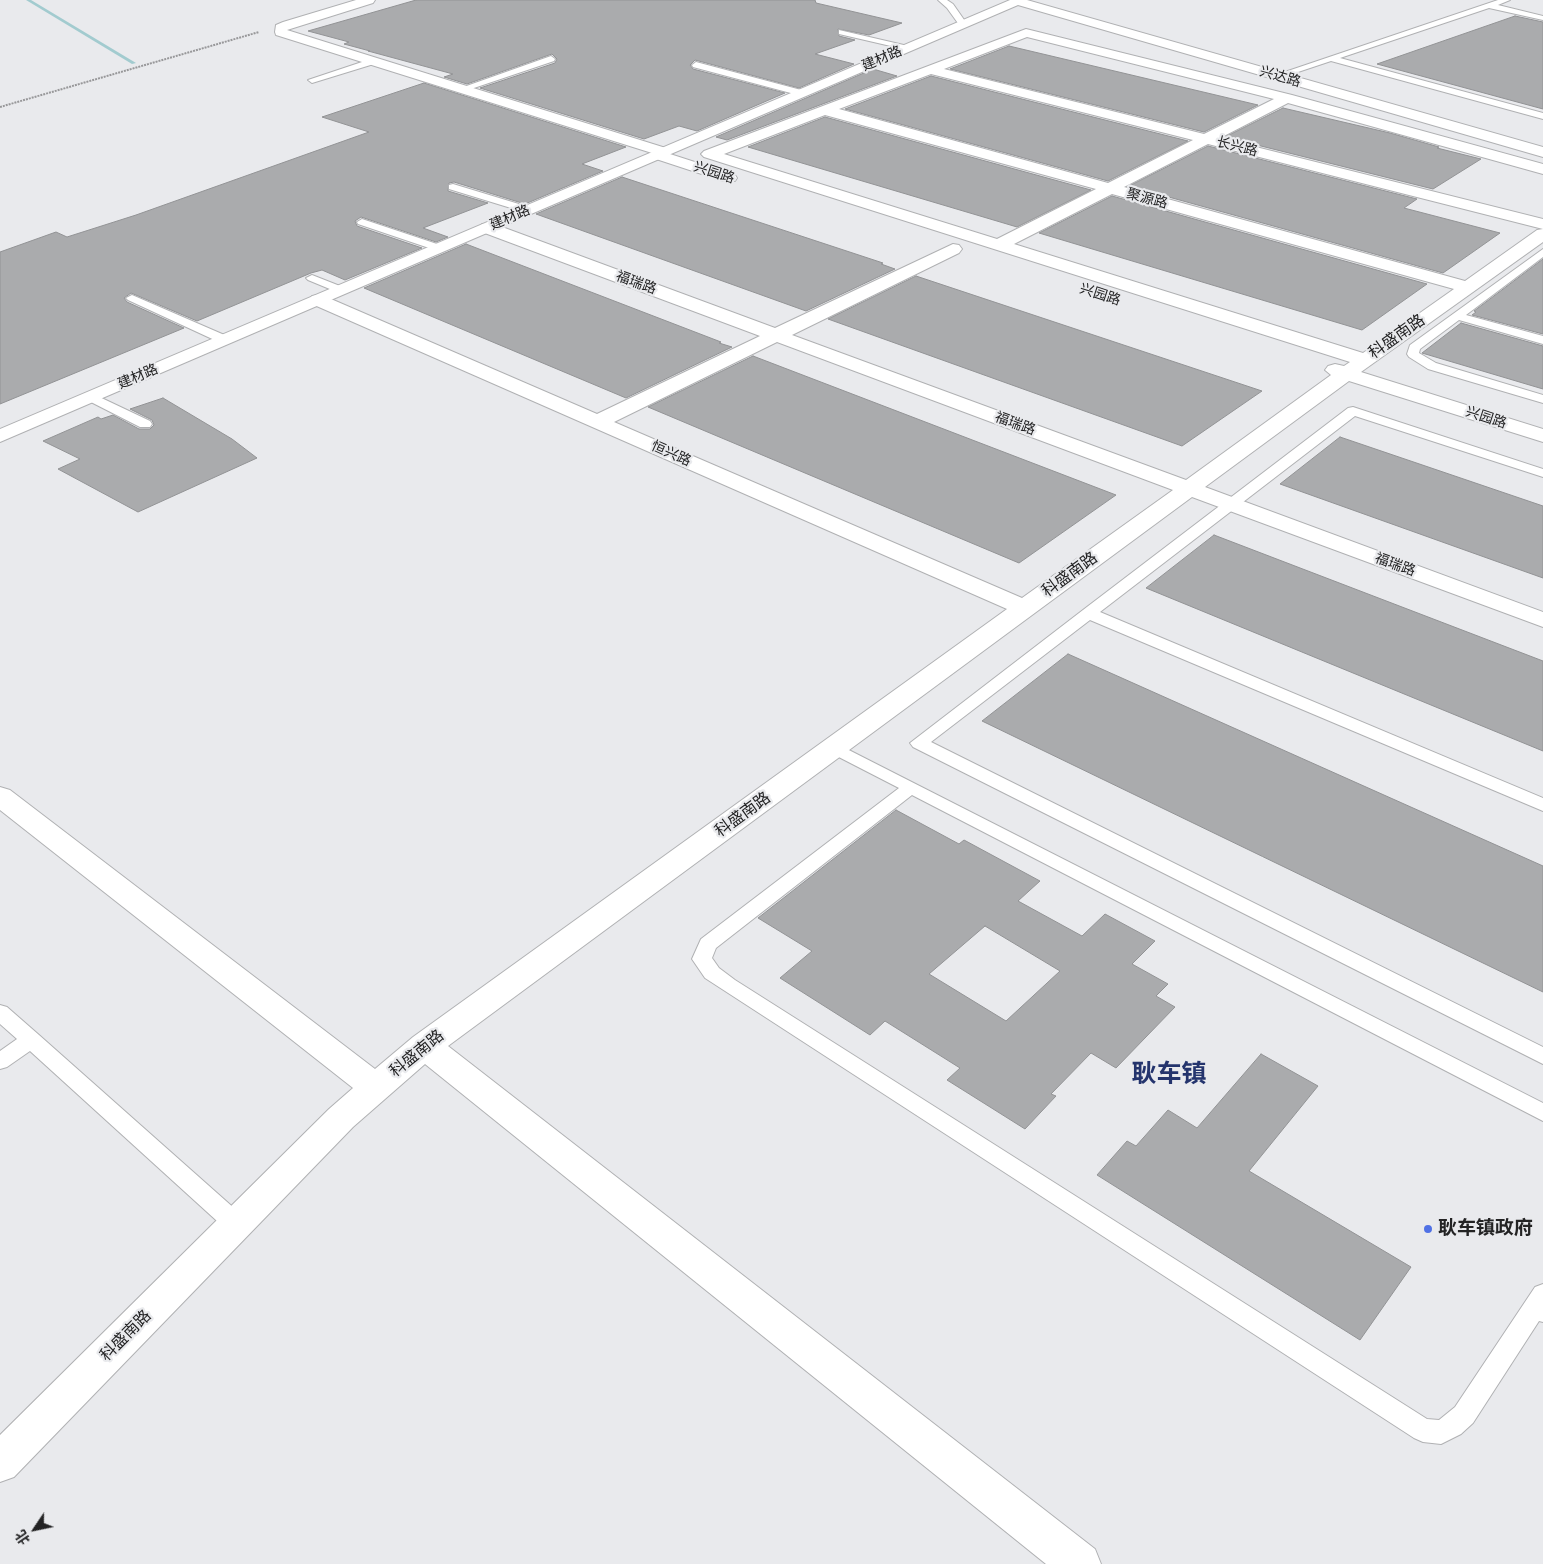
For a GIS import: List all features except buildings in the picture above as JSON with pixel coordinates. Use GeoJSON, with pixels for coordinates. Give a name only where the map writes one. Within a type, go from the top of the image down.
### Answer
{"type":"FeatureCollection","features":[{"type":"Feature","properties":{"kind":"street"},"geometry":{"type":"LineString","coordinates":[[286,24],[369,0]]}},
{"type":"Feature","properties":{"kind":"street","name":"建材路"},"geometry":{"type":"LineString","coordinates":[[0,436],[1019,1]]}},
{"type":"Feature","properties":{"kind":"street","name":"兴达路"},"geometry":{"type":"LineString","coordinates":[[1019,1],[1543,152]]}},
{"type":"Feature","properties":{"kind":"street","name":"兴园路"},"geometry":{"type":"LineString","coordinates":[[286,24],[280,28],[281,32],[972,254]]}},
{"type":"Feature","properties":{"kind":"street"},"geometry":{"type":"LineString","coordinates":[[1356,367],[999,245],[709,154],[1026,33],[1287,98],[1543,169]]}},
{"type":"Feature","properties":{"kind":"street","name":"长兴路"},"geometry":{"type":"LineString","coordinates":[[931,70],[1543,224]]}},
{"type":"Feature","properties":{"kind":"street"},"geometry":{"type":"LineString","coordinates":[[999,245],[1287,98]]}},
{"type":"Feature","properties":{"kind":"street","name":"聚源路"},"geometry":{"type":"LineString","coordinates":[[825,110],[1468,287]]}},
{"type":"Feature","properties":{"kind":"street","name":"福瑞路"},"geometry":{"type":"LineString","coordinates":[[488,228],[1543,620]]}},
{"type":"Feature","properties":{"kind":"street","name":"科盛南路"},"geometry":{"type":"LineString","coordinates":[[0,1462],[341,1118],[425,1046],[1189,488],[1543,234]]}},
{"type":"Feature","properties":{"kind":"street"},"geometry":{"type":"LineString","coordinates":[[598,422],[953,248]]}},
{"type":"Feature","properties":{"kind":"street","name":"恒兴路"},"geometry":{"type":"LineString","coordinates":[[318,300],[1024,608]]}},
{"type":"Feature","properties":{"kind":"street","name":"兴园路"},"geometry":{"type":"LineString","coordinates":[[1318,364],[1356,367],[1543,436]]}},
{"type":"Feature","properties":{"kind":"street"},"geometry":{"type":"LineString","coordinates":[[0,796],[376,1088]]}},
{"type":"Feature","properties":{"kind":"street"},"geometry":{"type":"LineString","coordinates":[[425,1046],[1080,1564]]}},
{"type":"Feature","properties":{"kind":"lane"},"geometry":{"type":"LineString","coordinates":[[942,0],[950,6],[963,24]]}},
{"type":"Feature","properties":{"kind":"lane"},"geometry":{"type":"LineString","coordinates":[[1277,76],[1506,0]]}},
{"type":"Feature","properties":{"kind":"lane"},"geometry":{"type":"LineString","coordinates":[[1490,6],[1543,18]]}},
{"type":"Feature","properties":{"kind":"lane"},"geometry":{"type":"LineString","coordinates":[[1490,17],[1509,10]]}},
{"type":"Feature","properties":{"kind":"lane"},"geometry":{"type":"LineString","coordinates":[[842,32],[908,48]]}},
{"type":"Feature","properties":{"kind":"lane"},"geometry":{"type":"LineString","coordinates":[[1330,58],[1543,116]]}},
{"type":"Feature","properties":{"kind":"lane"},"geometry":{"type":"LineString","coordinates":[[1351,64],[1370,58]]}},
{"type":"Feature","properties":{"kind":"lane"},"geometry":{"type":"LineString","coordinates":[[462,89],[551,59]]}},
{"type":"Feature","properties":{"kind":"lane"},"geometry":{"type":"LineString","coordinates":[[312,80],[374,61]]}},
{"type":"Feature","properties":{"kind":"lane"},"geometry":{"type":"LineString","coordinates":[[696,65],[802,93]]}},
{"type":"Feature","properties":{"kind":"lane"},"geometry":{"type":"LineString","coordinates":[[453,187],[528,210]]}},
{"type":"Feature","properties":{"kind":"lane"},"geometry":{"type":"LineString","coordinates":[[362,222],[439,248]]}},
{"type":"Feature","properties":{"kind":"lane"},"geometry":{"type":"LineString","coordinates":[[1543,252],[1414,348],[1413,354],[1432,366],[1543,399]]}},
{"type":"Feature","properties":{"kind":"lane"},"geometry":{"type":"LineString","coordinates":[[312,278],[341,290]]}},
{"type":"Feature","properties":{"kind":"lane"},"geometry":{"type":"LineString","coordinates":[[132,298],[225,340]]}},
{"type":"Feature","properties":{"kind":"lane"},"geometry":{"type":"LineString","coordinates":[[1457,316],[1543,340]]}},
{"type":"Feature","properties":{"kind":"lane"},"geometry":{"type":"LineString","coordinates":[[91,397],[145,424]]}},
{"type":"Feature","properties":{"kind":"lane"},"geometry":{"type":"LineString","coordinates":[[1543,473],[1353,411],[919,743],[1543,1056]]}},
{"type":"Feature","properties":{"kind":"lane"},"geometry":{"type":"LineString","coordinates":[[1088,613],[1543,805]]}},
{"type":"Feature","properties":{"kind":"lane"},"geometry":{"type":"LineString","coordinates":[[835,748],[1543,1113]]}},
{"type":"Feature","properties":{"kind":"lane"},"geometry":{"type":"LineString","coordinates":[[910,788],[708,944],[702,959],[712,973],[1423,1430],[1441,1432],[1452,1426],[1464,1415],[1540,1305]]}},
{"type":"Feature","properties":{"kind":"lane"},"geometry":{"type":"LineString","coordinates":[[0,1012],[236,1224]]}},
{"type":"Feature","properties":{"kind":"lane"},"geometry":{"type":"LineString","coordinates":[[0,1061],[32,1040]]}},
{"type":"Feature","properties":{"kind":"path"},"geometry":{"type":"LineString","coordinates":[[0,106],[286,24]]}},
{"type":"Feature","properties":{"kind":"waterway"},"geometry":{"type":"LineString","coordinates":[[28,0],[134,63]]}},
{"type":"Feature","properties":{"kind":"place","name":"耿车镇政府"},"geometry":{"type":"Point","coordinates":[1428,1229]}},
{"type":"Feature","properties":{"kind":"district","name":"耿车镇"},"geometry":{"type":"Point","coordinates":[1169,1075]}}]}
